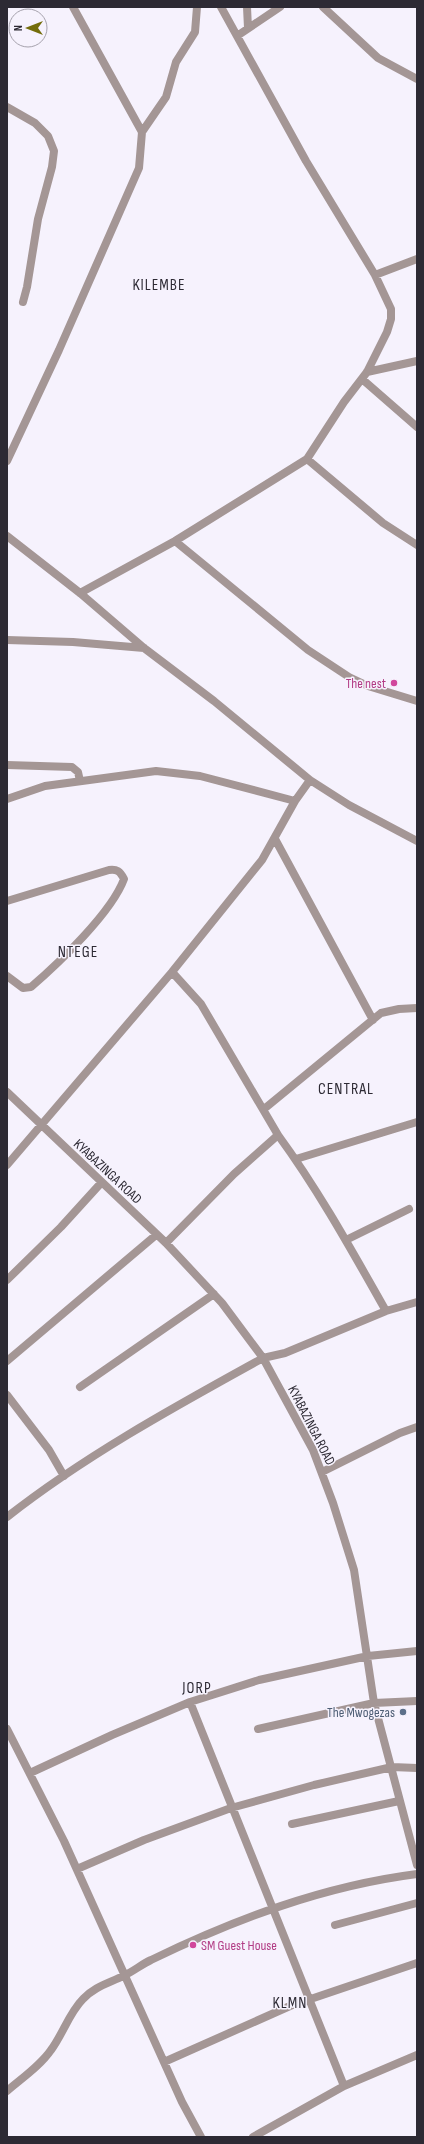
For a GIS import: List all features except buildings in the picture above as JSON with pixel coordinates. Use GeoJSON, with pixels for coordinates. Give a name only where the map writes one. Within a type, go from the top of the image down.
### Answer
{"type":"FeatureCollection","features":[{"type":"Feature","properties":{"kind":"street"},"geometry":{"type":"LineString","coordinates":[[73,7],[142,132]]}},
{"type":"Feature","properties":{"kind":"street"},"geometry":{"type":"LineString","coordinates":[[7,461],[59,350],[139,168],[142,132],[166,97],[176,62],[195,32],[197,7]]}},
{"type":"Feature","properties":{"kind":"street"},"geometry":{"type":"LineString","coordinates":[[80,593],[175,541],[307,459],[364,375],[387,332],[391,320],[391,309],[375,275],[306,161],[221,7]]}},
{"type":"Feature","properties":{"kind":"street"},"geometry":{"type":"LineString","coordinates":[[247,7],[248,28]]}},
{"type":"Feature","properties":{"kind":"street"},"geometry":{"type":"LineString","coordinates":[[237,36],[280,7]]}},
{"type":"Feature","properties":{"kind":"street"},"geometry":{"type":"LineString","coordinates":[[322,7],[378,58],[417,79]]}},
{"type":"Feature","properties":{"kind":"street"},"geometry":{"type":"LineString","coordinates":[[7,107],[35,123],[48,136],[54,151],[52,167],[38,219],[27,287],[22,302]]}},
{"type":"Feature","properties":{"kind":"street"},"geometry":{"type":"LineString","coordinates":[[375,275],[417,259]]}},
{"type":"Feature","properties":{"kind":"street"},"geometry":{"type":"LineString","coordinates":[[364,375],[417,360]]}},
{"type":"Feature","properties":{"kind":"street"},"geometry":{"type":"LineString","coordinates":[[364,375],[417,427]]}},
{"type":"Feature","properties":{"kind":"street"},"geometry":{"type":"LineString","coordinates":[[307,459],[383,523],[417,546]]}},
{"type":"Feature","properties":{"kind":"street"},"geometry":{"type":"LineString","coordinates":[[7,536],[80,593],[144,648],[214,701],[310,780],[349,805],[417,841]]}},
{"type":"Feature","properties":{"kind":"street"},"geometry":{"type":"LineString","coordinates":[[175,541],[308,650],[349,677],[368,686],[417,701]]}},
{"type":"Feature","properties":{"kind":"street"},"geometry":{"type":"LineString","coordinates":[[7,640],[73,642],[144,648]]}},
{"type":"Feature","properties":{"kind":"street"},"geometry":{"type":"LineString","coordinates":[[7,765],[72,767],[78,772],[80,781]]}},
{"type":"Feature","properties":{"kind":"street"},"geometry":{"type":"LineString","coordinates":[[7,799],[46,786],[156,771],[200,776],[295,801]]}},
{"type":"Feature","properties":{"kind":"street"},"geometry":{"type":"LineString","coordinates":[[7,1165],[172,972],[262,860],[295,801],[310,780]]}},
{"type":"Feature","properties":{"kind":"street"},"geometry":{"type":"LineString","coordinates":[[275,839],[372,1020]]}},
{"type":"Feature","properties":{"kind":"street"},"geometry":{"type":"LineString","coordinates":[[7,901],[109,870],[115,869],[120,872],[124,879],[117,895],[78,942],[32,986],[23,988],[7,976]]}},
{"type":"Feature","properties":{"kind":"street"},"geometry":{"type":"LineString","coordinates":[[172,972],[201,1004],[278,1135],[296,1159],[346,1240],[386,1312]]}},
{"type":"Feature","properties":{"kind":"street"},"geometry":{"type":"LineString","coordinates":[[264,1109],[382,1013],[417,1008]]}},
{"type":"Feature","properties":{"kind":"street","name":"KYABAZINGA ROAD"},"geometry":{"type":"LineString","coordinates":[[7,1092],[101,1183],[166,1243],[214,1294],[263,1358],[313,1450],[322,1472],[354,1570],[374,1703],[417,1865]]}},
{"type":"Feature","properties":{"kind":"street"},"geometry":{"type":"LineString","coordinates":[[296,1159],[417,1122]]}},
{"type":"Feature","properties":{"kind":"street"},"geometry":{"type":"LineString","coordinates":[[166,1243],[234,1174],[278,1135]]}},
{"type":"Feature","properties":{"kind":"street"},"geometry":{"type":"LineString","coordinates":[[7,1280],[61,1228],[101,1183]]}},
{"type":"Feature","properties":{"kind":"street"},"geometry":{"type":"LineString","coordinates":[[346,1240],[409,1209]]}},
{"type":"Feature","properties":{"kind":"street"},"geometry":{"type":"LineString","coordinates":[[7,1361],[156,1235]]}},
{"type":"Feature","properties":{"kind":"street"},"geometry":{"type":"LineString","coordinates":[[80,1387],[214,1294]]}},
{"type":"Feature","properties":{"kind":"street"},"geometry":{"type":"LineString","coordinates":[[7,1517],[64,1476],[194,1397],[263,1358],[285,1353],[386,1312],[417,1302]]}},
{"type":"Feature","properties":{"kind":"street"},"geometry":{"type":"LineString","coordinates":[[7,1395],[49,1450],[64,1476]]}},
{"type":"Feature","properties":{"kind":"street"},"geometry":{"type":"LineString","coordinates":[[322,1472],[400,1433],[417,1427]]}},
{"type":"Feature","properties":{"kind":"street"},"geometry":{"type":"LineString","coordinates":[[30,1773],[112,1735],[190,1702],[259,1680],[368,1656],[417,1651]]}},
{"type":"Feature","properties":{"kind":"street"},"geometry":{"type":"LineString","coordinates":[[258,1729],[374,1703],[417,1701]]}},
{"type":"Feature","properties":{"kind":"street"},"geometry":{"type":"LineString","coordinates":[[190,1702],[231,1808],[344,2086]]}},
{"type":"Feature","properties":{"kind":"street"},"geometry":{"type":"LineString","coordinates":[[7,1729],[77,1869],[182,2102],[201,2137]]}},
{"type":"Feature","properties":{"kind":"street"},"geometry":{"type":"LineString","coordinates":[[77,1869],[144,1840],[231,1808],[314,1785],[392,1767],[417,1768]]}},
{"type":"Feature","properties":{"kind":"street"},"geometry":{"type":"LineString","coordinates":[[292,1824],[399,1801]]}},
{"type":"Feature","properties":{"kind":"street"},"geometry":{"type":"LineString","coordinates":[[7,2091],[50,2052],[83,1999],[98,1986],[125,1975],[149,1960],[272,1908],[310,1895],[357,1884],[417,1874]]}},
{"type":"Feature","properties":{"kind":"street"},"geometry":{"type":"LineString","coordinates":[[335,1924],[417,1903]]}},
{"type":"Feature","properties":{"kind":"street"},"geometry":{"type":"LineString","coordinates":[[164,2062],[227,2032],[308,2000],[417,1963]]}},
{"type":"Feature","properties":{"kind":"street"},"geometry":{"type":"LineString","coordinates":[[253,2137],[344,2086],[417,2055]]}},
{"type":"Feature","properties":{"kind":"place","name":"The nest"},"geometry":{"type":"Point","coordinates":[394,683]}},
{"type":"Feature","properties":{"kind":"place","name":"The Mwogezas"},"geometry":{"type":"Point","coordinates":[403,1712]}},
{"type":"Feature","properties":{"kind":"place","name":"SM Guest House"},"geometry":{"type":"Point","coordinates":[193,1945]}},
{"type":"Feature","properties":{"kind":"district","name":"KILEMBE"},"geometry":{"type":"Point","coordinates":[159,284]}},
{"type":"Feature","properties":{"kind":"district","name":"NTEGE"},"geometry":{"type":"Point","coordinates":[78,951]}},
{"type":"Feature","properties":{"kind":"district","name":"CENTRAL"},"geometry":{"type":"Point","coordinates":[346,1088]}},
{"type":"Feature","properties":{"kind":"district","name":"JORP"},"geometry":{"type":"Point","coordinates":[197,1687]}},
{"type":"Feature","properties":{"kind":"district","name":"KLMN"},"geometry":{"type":"Point","coordinates":[290,2002]}}]}
